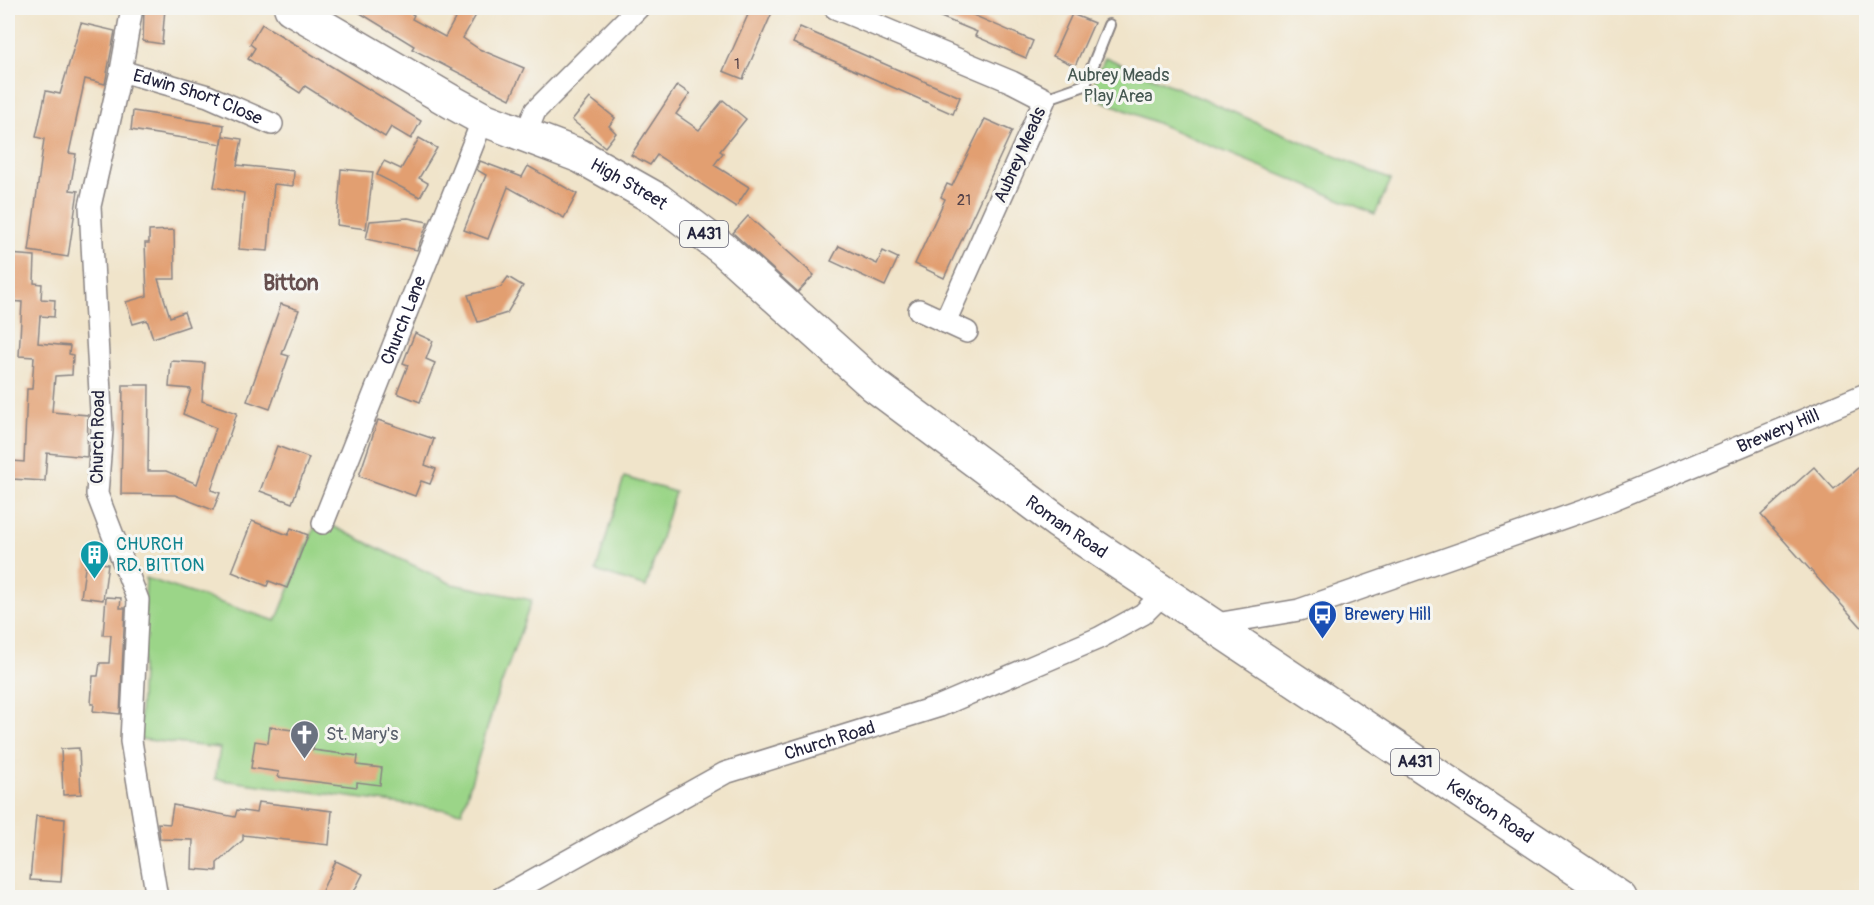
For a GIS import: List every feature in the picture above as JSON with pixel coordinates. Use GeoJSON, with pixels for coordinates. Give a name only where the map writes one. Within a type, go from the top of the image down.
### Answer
{"type":"FeatureCollection","features":[{"type":"Feature","properties":{"kind":"main road","name":"High Street"},"geometry":{"type":"LineString","coordinates":[[291,8],[483,119],[580,156],[658,200],[723,249],[857,371],[926,426]]}},
{"type":"Feature","properties":{"kind":"main road","name":"Roman Road"},"geometry":{"type":"LineString","coordinates":[[926,426],[1058,522],[1210,625]]}},
{"type":"Feature","properties":{"kind":"main road","name":"Kelston Road"},"geometry":{"type":"LineString","coordinates":[[1210,625],[1620,897]]}},
{"type":"Feature","properties":{"kind":"street","name":"Church Road"},"geometry":{"type":"LineString","coordinates":[[132,8],[121,71],[90,206],[102,430],[97,494],[138,600],[131,741],[157,897]]}},
{"type":"Feature","properties":{"kind":"street"},"geometry":{"type":"LineString","coordinates":[[525,136],[535,111],[569,74],[638,8]]}},
{"type":"Feature","properties":{"kind":"street","name":"Aubrey Meads"},"geometry":{"type":"LineString","coordinates":[[835,8],[1012,82],[1045,99],[945,321]]}},
{"type":"Feature","properties":{"kind":"street","name":"Edwin Short Close"},"geometry":{"type":"LineString","coordinates":[[121,71],[208,96],[272,124]]}},
{"type":"Feature","properties":{"kind":"street","name":"Church Lane"},"geometry":{"type":"LineString","coordinates":[[323,523],[483,119]]}},
{"type":"Feature","properties":{"kind":"street"},"geometry":{"type":"LineString","coordinates":[[920,310],[967,332]]}},
{"type":"Feature","properties":{"kind":"street","name":"Brewery Hill"},"geometry":{"type":"LineString","coordinates":[[1210,625],[1299,610],[1597,506],[1866,394]]}},
{"type":"Feature","properties":{"kind":"street","name":"Church Road"},"geometry":{"type":"LineString","coordinates":[[501,897],[725,773],[940,706],[1099,638],[1143,614],[1163,594]]}},
{"type":"Feature","properties":{"kind":"lane"},"geometry":{"type":"LineString","coordinates":[[1045,99],[1085,85],[1109,24]]}},
{"type":"Feature","properties":{"kind":"green space","name":"Aubrey Meads Play Area"},"geometry":{"type":"Polygon","coordinates":[[[1105,57],[1391,180],[1375,214],[1089,95],[1105,57]]]}},
{"type":"Feature","properties":{"kind":"green space"},"geometry":{"type":"Polygon","coordinates":[[[624,477],[675,492],[646,587],[596,571],[624,477]]]}},
{"type":"Feature","properties":{"kind":"green space"},"geometry":{"type":"Polygon","coordinates":[[[318,519],[452,584],[532,600],[496,699],[462,812],[215,779],[220,748],[139,739],[146,578],[276,621],[318,519]]]}},
{"type":"Feature","properties":{"kind":"building"},"geometry":{"type":"Polygon","coordinates":[[[144,8],[165,8],[162,44],[143,41],[144,8]]]}},
{"type":"Feature","properties":{"kind":"building"},"geometry":{"type":"Polygon","coordinates":[[[352,8],[402,8],[414,15],[412,19],[445,37],[461,8],[480,8],[463,38],[479,49],[524,68],[510,99],[412,49],[414,46],[352,8]]]}},
{"type":"Feature","properties":{"kind":"building"},"geometry":{"type":"Polygon","coordinates":[[[751,8],[774,8],[743,79],[723,71],[751,8]]]}},
{"type":"Feature","properties":{"kind":"building"},"geometry":{"type":"Polygon","coordinates":[[[919,8],[968,8],[966,12],[1033,41],[1026,58],[975,36],[977,32],[919,8]]]}},
{"type":"Feature","properties":{"kind":"building"},"geometry":{"type":"Polygon","coordinates":[[[1072,14],[1094,23],[1075,66],[1053,56],[1072,14]]]}},
{"type":"Feature","properties":{"kind":"building"},"geometry":{"type":"Polygon","coordinates":[[[81,23],[115,31],[105,84],[85,79],[69,153],[76,154],[70,190],[78,191],[68,257],[29,251],[44,139],[36,137],[46,91],[60,94],[81,23]]]}},
{"type":"Feature","properties":{"kind":"building"},"geometry":{"type":"Polygon","coordinates":[[[262,24],[421,121],[411,139],[391,127],[385,137],[305,86],[300,93],[248,59],[255,48],[250,44],[262,24]]]}},
{"type":"Feature","properties":{"kind":"building"},"geometry":{"type":"Polygon","coordinates":[[[800,27],[960,97],[953,114],[793,43],[800,27]]]}},
{"type":"Feature","properties":{"kind":"building"},"geometry":{"type":"Polygon","coordinates":[[[677,85],[690,94],[676,114],[699,130],[723,100],[746,119],[720,151],[723,153],[714,165],[749,187],[736,207],[657,155],[650,165],[631,155],[677,85]]]}},
{"type":"Feature","properties":{"kind":"building"},"geometry":{"type":"Polygon","coordinates":[[[590,98],[615,118],[609,126],[616,133],[605,147],[572,120],[590,98]]]}},
{"type":"Feature","properties":{"kind":"building"},"geometry":{"type":"Polygon","coordinates":[[[133,111],[224,125],[222,144],[131,130],[133,111]]]}},
{"type":"Feature","properties":{"kind":"building"},"geometry":{"type":"Polygon","coordinates":[[[985,119],[1012,131],[944,278],[915,264],[945,199],[941,197],[947,184],[952,186],[985,119]]]}},
{"type":"Feature","properties":{"kind":"building"},"geometry":{"type":"Polygon","coordinates":[[[223,136],[242,139],[237,165],[294,171],[293,186],[274,184],[268,251],[239,249],[244,193],[214,187],[223,136]]]}},
{"type":"Feature","properties":{"kind":"building"},"geometry":{"type":"Polygon","coordinates":[[[419,138],[437,148],[419,178],[428,183],[420,197],[377,175],[384,161],[401,169],[419,138]]]}},
{"type":"Feature","properties":{"kind":"building"},"geometry":{"type":"Polygon","coordinates":[[[480,161],[522,177],[528,166],[577,194],[564,218],[508,187],[488,239],[464,230],[486,175],[477,170],[480,161]]]}},
{"type":"Feature","properties":{"kind":"building"},"geometry":{"type":"Polygon","coordinates":[[[341,169],[373,172],[366,229],[337,225],[341,169]]]}},
{"type":"Feature","properties":{"kind":"building"},"geometry":{"type":"Polygon","coordinates":[[[748,216],[814,275],[798,292],[733,233],[748,216]]]}},
{"type":"Feature","properties":{"kind":"building"},"geometry":{"type":"Polygon","coordinates":[[[408,218],[428,222],[417,250],[366,239],[370,221],[408,218]]]}},
{"type":"Feature","properties":{"kind":"building"},"geometry":{"type":"Polygon","coordinates":[[[174,230],[175,279],[158,279],[170,317],[184,312],[189,326],[153,338],[147,320],[133,324],[126,302],[147,296],[145,243],[149,243],[149,231],[174,230]]]}},
{"type":"Feature","properties":{"kind":"building"},"geometry":{"type":"Polygon","coordinates":[[[839,246],[877,264],[883,251],[898,258],[885,286],[831,261],[839,246]]]}},
{"type":"Feature","properties":{"kind":"building"},"geometry":{"type":"Polygon","coordinates":[[[8,254],[35,256],[34,283],[42,284],[41,299],[55,300],[54,317],[40,316],[38,343],[70,346],[69,354],[73,355],[72,375],[55,376],[52,412],[88,415],[87,457],[47,453],[45,481],[12,479],[13,461],[24,462],[27,389],[32,389],[34,357],[19,356],[22,302],[8,301],[8,254]]]}},
{"type":"Feature","properties":{"kind":"building"},"geometry":{"type":"Polygon","coordinates":[[[508,277],[523,286],[507,313],[478,322],[468,295],[501,287],[508,277]]]}},
{"type":"Feature","properties":{"kind":"building"},"geometry":{"type":"Polygon","coordinates":[[[281,304],[299,310],[282,354],[289,356],[270,409],[247,401],[281,304]]]}},
{"type":"Feature","properties":{"kind":"building"},"geometry":{"type":"Polygon","coordinates":[[[415,333],[433,341],[426,359],[435,363],[420,402],[397,393],[408,365],[403,363],[415,333]]]}},
{"type":"Feature","properties":{"kind":"building"},"geometry":{"type":"Polygon","coordinates":[[[171,361],[205,363],[202,401],[237,413],[211,490],[220,493],[213,510],[175,495],[121,494],[123,385],[149,385],[148,471],[166,471],[197,484],[216,428],[183,414],[191,389],[169,387],[171,361]]]}},
{"type":"Feature","properties":{"kind":"building"},"geometry":{"type":"Polygon","coordinates":[[[378,420],[434,439],[425,465],[436,469],[430,484],[421,481],[415,496],[359,476],[378,420]]]}},
{"type":"Feature","properties":{"kind":"building"},"geometry":{"type":"Polygon","coordinates":[[[277,446],[309,458],[292,503],[260,491],[277,446]]]}},
{"type":"Feature","properties":{"kind":"building"},"geometry":{"type":"Polygon","coordinates":[[[1866,461],[1866,632],[1761,515],[1814,467],[1834,489],[1866,461]]]}},
{"type":"Feature","properties":{"kind":"building"},"geometry":{"type":"Polygon","coordinates":[[[252,521],[288,535],[291,528],[308,535],[287,588],[269,581],[267,586],[232,572],[252,521]]]}},
{"type":"Feature","properties":{"kind":"building","name":"CHURCH RD. BITTON"},"geometry":{"type":"Polygon","coordinates":[[[86,561],[108,564],[103,600],[81,597],[86,561]]]}},
{"type":"Feature","properties":{"kind":"building"},"geometry":{"type":"Polygon","coordinates":[[[106,597],[121,598],[120,608],[125,608],[120,714],[93,711],[94,704],[91,704],[93,676],[98,676],[100,663],[109,663],[111,635],[103,635],[106,597]]]}},
{"type":"Feature","properties":{"kind":"building","name":"St. Mary's"},"geometry":{"type":"Polygon","coordinates":[[[270,727],[315,733],[313,750],[358,756],[357,765],[382,768],[380,785],[357,782],[357,787],[278,777],[279,772],[251,768],[255,741],[268,743],[270,727]]]}},
{"type":"Feature","properties":{"kind":"building"},"geometry":{"type":"Polygon","coordinates":[[[79,748],[81,794],[63,795],[61,749],[79,748]]]}},
{"type":"Feature","properties":{"kind":"building"},"geometry":{"type":"Polygon","coordinates":[[[258,802],[332,811],[329,845],[243,835],[243,840],[217,863],[217,871],[192,869],[193,840],[160,839],[158,823],[170,824],[173,805],[235,817],[237,810],[256,813],[258,802]]]}},
{"type":"Feature","properties":{"kind":"building"},"geometry":{"type":"Polygon","coordinates":[[[36,816],[65,819],[61,882],[30,880],[36,816]]]}},
{"type":"Feature","properties":{"kind":"building"},"geometry":{"type":"Polygon","coordinates":[[[336,861],[363,874],[351,897],[319,897],[336,861]]]}},
{"type":"Feature","properties":{"kind":"place","name":"CHURCH RD. BITTON"},"geometry":{"type":"Point","coordinates":[95,580]}},
{"type":"Feature","properties":{"kind":"place","name":"Brewery Hill"},"geometry":{"type":"Point","coordinates":[1323,640]}},
{"type":"Feature","properties":{"kind":"place","name":"St. Mary's"},"geometry":{"type":"Point","coordinates":[305,760]}},
{"type":"Feature","properties":{"kind":"district","name":"Bitton"},"geometry":{"type":"Point","coordinates":[291,283]}}]}
